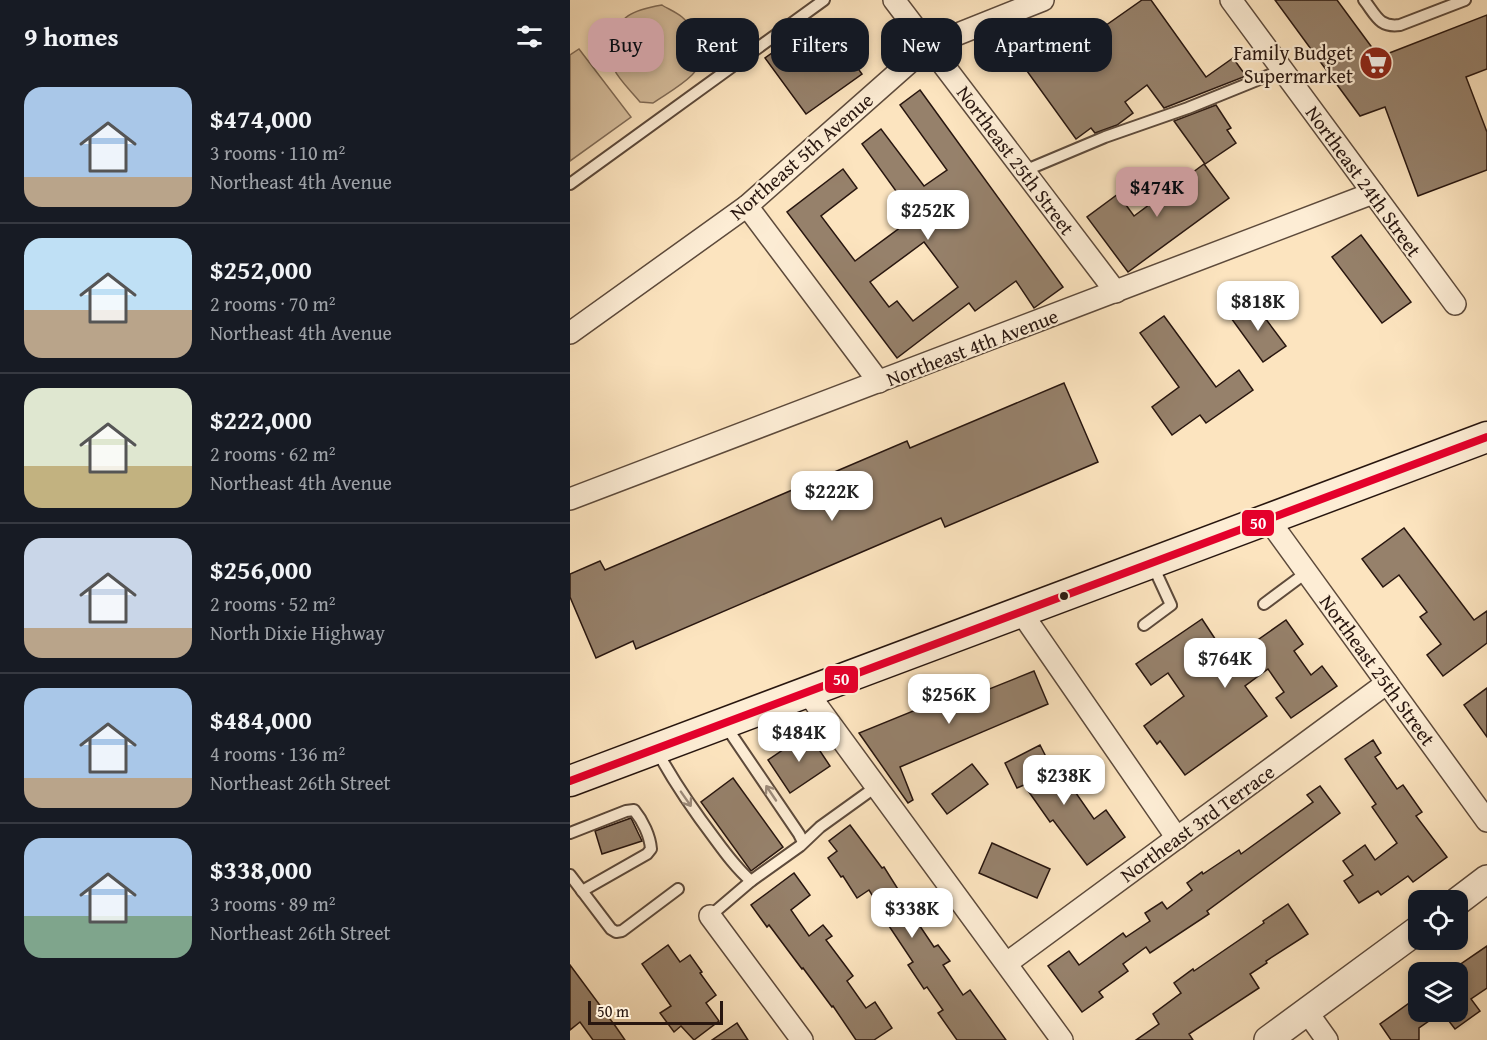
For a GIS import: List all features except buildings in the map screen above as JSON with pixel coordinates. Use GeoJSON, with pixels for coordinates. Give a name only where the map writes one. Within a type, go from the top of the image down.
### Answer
{"type":"FeatureCollection","features":[{"type":"Feature","properties":{"kind":"main road"},"geometry":{"type":"LineString","coordinates":[[570,781],[1487,436]]}},
{"type":"Feature","properties":{"kind":"street","name":"Northeast 25th Street"},"geometry":{"type":"LineString","coordinates":[[894,0],[907,18]]}},
{"type":"Feature","properties":{"kind":"street","name":"Northeast 5th Avenue"},"geometry":{"type":"LineString","coordinates":[[962,32],[1043,0]]}},
{"type":"Feature","properties":{"kind":"street","name":"Northeast 24th Street"},"geometry":{"type":"LineString","coordinates":[[1231,0],[1455,304]]}},
{"type":"Feature","properties":{"kind":"street","name":"Northeast 5th Avenue"},"geometry":{"type":"LineString","coordinates":[[570,333],[747,206],[899,72]]}},
{"type":"Feature","properties":{"kind":"street","name":"Northeast 25th Street"},"geometry":{"type":"LineString","coordinates":[[948,72],[1116,292]]}},
{"type":"Feature","properties":{"kind":"street","name":"Northeast 4th Avenue"},"geometry":{"type":"LineString","coordinates":[[570,499],[1373,193]]}},
{"type":"Feature","properties":{"kind":"street"},"geometry":{"type":"LineString","coordinates":[[747,206],[879,382]]}},
{"type":"Feature","properties":{"kind":"street","name":"Northeast 25th Street"},"geometry":{"type":"LineString","coordinates":[[1268,519],[1487,821]]}},
{"type":"Feature","properties":{"kind":"street"},"geometry":{"type":"LineString","coordinates":[[1021,612],[1177,838]]}},
{"type":"Feature","properties":{"kind":"street","name":"Northeast 3rd Terrace"},"geometry":{"type":"LineString","coordinates":[[1007,963],[1387,683]]}},
{"type":"Feature","properties":{"kind":"street"},"geometry":{"type":"LineString","coordinates":[[807,692],[1062,1040]]}},
{"type":"Feature","properties":{"kind":"street"},"geometry":{"type":"LineString","coordinates":[[1468,893],[1487,879]]}},
{"type":"Feature","properties":{"kind":"street"},"geometry":{"type":"LineString","coordinates":[[710,916],[802,1040]]}},
{"type":"Feature","properties":{"kind":"street"},"geometry":{"type":"LineString","coordinates":[[1268,1040],[1408,937]]}},
{"type":"Feature","properties":{"kind":"street"},"geometry":{"type":"LineString","coordinates":[[1307,1012],[1327,1040]]}},
{"type":"Feature","properties":{"kind":"lane"},"geometry":{"type":"LineString","coordinates":[[570,184],[824,0]]}},
{"type":"Feature","properties":{"kind":"lane"},"geometry":{"type":"LineString","coordinates":[[1364,0],[1380,22],[1389,27],[1465,0]]}},
{"type":"Feature","properties":{"kind":"lane"},"geometry":{"type":"LineString","coordinates":[[1024,171],[1105,137],[1188,108],[1282,70]]}},
{"type":"Feature","properties":{"kind":"lane"},"geometry":{"type":"LineString","coordinates":[[1144,625],[1171,605],[1151,563]]}},
{"type":"Feature","properties":{"kind":"lane"},"geometry":{"type":"LineString","coordinates":[[1264,604],[1307,572]]}},
{"type":"Feature","properties":{"kind":"lane"},"geometry":{"type":"LineString","coordinates":[[724,724],[799,834],[802,842]]}},
{"type":"Feature","properties":{"kind":"lane"},"geometry":{"type":"LineString","coordinates":[[656,749],[672,779],[701,820],[737,868],[751,881]]}},
{"type":"Feature","properties":{"kind":"lane"},"geometry":{"type":"LineString","coordinates":[[710,916],[751,881],[786,857],[820,827],[877,786]]}},
{"type":"Feature","properties":{"kind":"lane"},"geometry":{"type":"LineString","coordinates":[[570,833],[634,810],[640,818],[650,843],[651,849],[647,854],[582,891]]}},
{"type":"Feature","properties":{"kind":"lane"},"geometry":{"type":"LineString","coordinates":[[570,875],[611,929],[616,932],[622,932],[678,889]]}},
{"type":"Feature","properties":{"kind":"shaded area"},"geometry":{"type":"Polygon","coordinates":[[[662,5],[683,18],[676,18],[676,72],[694,72],[653,103],[640,102],[616,72],[664,72],[664,18],[626,18],[643,9],[662,5]]]}},
{"type":"Feature","properties":{"kind":"shaded area"},"geometry":{"type":"Polygon","coordinates":[[[579,49],[588,61],[588,72],[597,72],[631,117],[570,161],[570,55],[579,49]]]}},
{"type":"Feature","properties":{"kind":"transit line","name":"50"},"geometry":{"type":"LineString","coordinates":[[570,781],[1487,437]]}},
{"type":"Feature","properties":{"kind":"place","name":"Family Budget Supermarket"},"geometry":{"type":"Point","coordinates":[1376,63]}}]}
